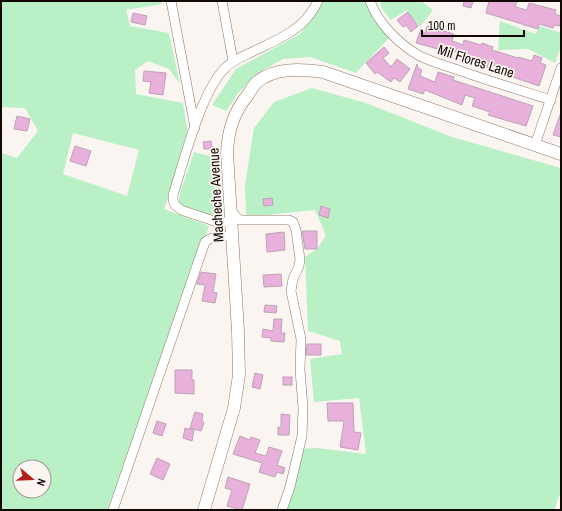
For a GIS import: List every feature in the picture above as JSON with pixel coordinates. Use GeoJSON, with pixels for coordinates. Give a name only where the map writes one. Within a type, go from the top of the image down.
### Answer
{"type":"FeatureCollection","features":[{"type":"Feature","properties":{"kind":"main road","name":"Macheche Avenue"},"geometry":{"type":"LineString","coordinates":[[204,510],[230,426],[237,391],[239,357],[227,152],[228,139],[230,126],[241,103],[255,84],[265,77],[282,71],[301,69],[323,72],[561,154]]}},
{"type":"Feature","properties":{"kind":"street"},"geometry":{"type":"LineString","coordinates":[[171,1],[195,128]]}},
{"type":"Feature","properties":{"kind":"street"},"geometry":{"type":"LineString","coordinates":[[222,1],[233,61]]}},
{"type":"Feature","properties":{"kind":"street"},"geometry":{"type":"LineString","coordinates":[[232,222],[217,222],[181,210],[175,205],[173,200],[173,195],[207,96],[217,78],[233,61],[289,34],[310,16],[318,1]]}},
{"type":"Feature","properties":{"kind":"street","name":"Mil Flores Lane"},"geometry":{"type":"LineString","coordinates":[[370,1],[388,30],[399,41],[418,55],[473,76],[551,100]]}},
{"type":"Feature","properties":{"kind":"street"},"geometry":{"type":"LineString","coordinates":[[536,145],[561,68]]}},
{"type":"Feature","properties":{"kind":"street"},"geometry":{"type":"LineString","coordinates":[[231,210],[240,220],[289,220],[293,222],[296,230],[300,259],[299,266],[293,279],[291,291],[301,339],[300,370],[303,408],[302,436],[290,487],[282,510]]}},
{"type":"Feature","properties":{"kind":"street"},"geometry":{"type":"LineString","coordinates":[[113,510],[205,242],[217,236],[233,236]]}},
{"type":"Feature","properties":{"kind":"green space"},"geometry":{"type":"Polygon","coordinates":[[[1,1],[161,1],[162,4],[126,10],[130,26],[169,33],[180,84],[169,69],[148,61],[135,70],[136,94],[183,103],[189,140],[164,209],[209,226],[113,510],[1,510],[1,153],[17,158],[38,131],[25,108],[1,107],[1,1]],[[73,133],[63,174],[127,196],[139,150],[73,133]]]}},
{"type":"Feature","properties":{"kind":"green space"},"geometry":{"type":"Polygon","coordinates":[[[323,1],[370,1],[390,37],[356,73],[310,57],[283,59],[260,72],[239,92],[226,111],[212,105],[236,69],[300,34],[323,1]]]}},
{"type":"Feature","properties":{"kind":"green space"},"geometry":{"type":"Polygon","coordinates":[[[380,1],[421,1],[433,10],[420,27],[407,10],[391,20],[382,9],[380,1]]]}},
{"type":"Feature","properties":{"kind":"green space"},"geometry":{"type":"Polygon","coordinates":[[[500,21],[536,34],[540,26],[561,33],[561,47],[555,63],[528,49],[498,50],[500,21]]]}},
{"type":"Feature","properties":{"kind":"green space"},"geometry":{"type":"Polygon","coordinates":[[[312,88],[366,103],[452,137],[561,168],[561,491],[554,510],[285,510],[300,449],[317,448],[366,454],[359,398],[314,402],[310,359],[342,354],[340,341],[308,331],[305,257],[317,249],[326,235],[315,210],[246,217],[245,185],[254,128],[274,102],[312,88]]]}},
{"type":"Feature","properties":{"kind":"green space"},"geometry":{"type":"Polygon","coordinates":[[[194,152],[214,157],[220,206],[219,219],[178,205],[180,193],[194,152]]]}},
{"type":"Feature","properties":{"kind":"building"},"geometry":{"type":"Polygon","coordinates":[[[464,1],[473,1],[471,8],[463,6],[464,1]]]}},
{"type":"Feature","properties":{"kind":"building"},"geometry":{"type":"Polygon","coordinates":[[[489,1],[517,1],[515,7],[527,10],[529,3],[556,10],[555,14],[561,16],[560,26],[554,25],[553,28],[539,24],[538,29],[486,13],[489,1]]]}},
{"type":"Feature","properties":{"kind":"building"},"geometry":{"type":"Polygon","coordinates":[[[408,12],[418,26],[411,32],[406,25],[403,27],[397,20],[408,12]]]}},
{"type":"Feature","properties":{"kind":"building"},"geometry":{"type":"Polygon","coordinates":[[[133,13],[147,16],[145,25],[131,22],[133,13]]]}},
{"type":"Feature","properties":{"kind":"building"},"geometry":{"type":"Polygon","coordinates":[[[427,26],[454,34],[452,41],[463,45],[464,40],[481,45],[482,43],[493,47],[492,50],[518,58],[532,61],[534,55],[542,58],[540,63],[546,65],[539,86],[498,72],[500,68],[488,64],[487,68],[460,60],[462,54],[416,43],[421,29],[425,34],[427,26]]]}},
{"type":"Feature","properties":{"kind":"building"},"geometry":{"type":"Polygon","coordinates":[[[384,47],[389,53],[383,58],[391,67],[397,59],[410,69],[400,82],[394,78],[391,82],[377,72],[375,74],[366,63],[384,47]]]}},
{"type":"Feature","properties":{"kind":"building"},"geometry":{"type":"Polygon","coordinates":[[[417,64],[418,68],[422,70],[420,76],[435,82],[438,72],[454,77],[453,80],[533,106],[526,126],[488,115],[490,112],[472,106],[475,98],[465,95],[462,105],[425,90],[423,94],[408,89],[417,64]]]}},
{"type":"Feature","properties":{"kind":"building"},"geometry":{"type":"Polygon","coordinates":[[[144,71],[166,73],[163,95],[149,93],[151,82],[143,81],[144,71]]]}},
{"type":"Feature","properties":{"kind":"building"},"geometry":{"type":"Polygon","coordinates":[[[561,115],[561,137],[553,135],[561,115]]]}},
{"type":"Feature","properties":{"kind":"building"},"geometry":{"type":"Polygon","coordinates":[[[17,116],[30,119],[27,131],[14,129],[17,116]]]}},
{"type":"Feature","properties":{"kind":"building"},"geometry":{"type":"Polygon","coordinates":[[[211,141],[212,149],[204,149],[203,142],[211,141]]]}},
{"type":"Feature","properties":{"kind":"building"},"geometry":{"type":"Polygon","coordinates":[[[75,146],[91,151],[86,166],[70,161],[75,146]]]}},
{"type":"Feature","properties":{"kind":"building"},"geometry":{"type":"Polygon","coordinates":[[[272,198],[273,205],[264,206],[263,199],[272,198]]]}},
{"type":"Feature","properties":{"kind":"building"},"geometry":{"type":"Polygon","coordinates":[[[321,206],[330,209],[328,218],[319,215],[321,206]]]}},
{"type":"Feature","properties":{"kind":"building"},"geometry":{"type":"Polygon","coordinates":[[[302,231],[317,231],[317,249],[305,249],[302,231]]]}},
{"type":"Feature","properties":{"kind":"building"},"geometry":{"type":"Polygon","coordinates":[[[284,232],[285,250],[267,252],[266,234],[284,232]]]}},
{"type":"Feature","properties":{"kind":"building"},"geometry":{"type":"Polygon","coordinates":[[[201,272],[216,274],[213,292],[217,293],[215,303],[202,301],[205,285],[197,284],[201,272]]]}},
{"type":"Feature","properties":{"kind":"building"},"geometry":{"type":"Polygon","coordinates":[[[281,274],[282,286],[264,287],[263,275],[281,274]]]}},
{"type":"Feature","properties":{"kind":"building"},"geometry":{"type":"Polygon","coordinates":[[[265,305],[277,306],[276,313],[264,312],[265,305]]]}},
{"type":"Feature","properties":{"kind":"building"},"geometry":{"type":"Polygon","coordinates":[[[274,319],[282,319],[281,333],[285,333],[284,342],[271,341],[271,338],[262,337],[263,329],[273,331],[274,319]]]}},
{"type":"Feature","properties":{"kind":"building"},"geometry":{"type":"Polygon","coordinates":[[[307,344],[321,344],[321,355],[306,355],[307,344]]]}},
{"type":"Feature","properties":{"kind":"building"},"geometry":{"type":"Polygon","coordinates":[[[175,370],[192,370],[194,394],[175,393],[175,370]]]}},
{"type":"Feature","properties":{"kind":"building"},"geometry":{"type":"Polygon","coordinates":[[[255,373],[263,375],[260,389],[252,387],[255,373]]]}},
{"type":"Feature","properties":{"kind":"building"},"geometry":{"type":"Polygon","coordinates":[[[283,377],[292,377],[292,385],[283,385],[283,377]]]}},
{"type":"Feature","properties":{"kind":"building"},"geometry":{"type":"Polygon","coordinates":[[[327,403],[353,403],[354,432],[361,433],[358,450],[340,447],[344,421],[328,421],[327,403]]]}},
{"type":"Feature","properties":{"kind":"building"},"geometry":{"type":"Polygon","coordinates":[[[195,412],[203,414],[202,420],[204,423],[201,431],[190,428],[195,412]]]}},
{"type":"Feature","properties":{"kind":"building"},"geometry":{"type":"Polygon","coordinates":[[[281,414],[290,415],[289,435],[278,435],[278,427],[281,427],[281,414]]]}},
{"type":"Feature","properties":{"kind":"building"},"geometry":{"type":"Polygon","coordinates":[[[157,421],[166,424],[162,436],[153,433],[157,421]]]}},
{"type":"Feature","properties":{"kind":"building"},"geometry":{"type":"Polygon","coordinates":[[[185,428],[194,430],[192,441],[183,438],[185,428]]]}},
{"type":"Feature","properties":{"kind":"building"},"geometry":{"type":"Polygon","coordinates":[[[240,436],[250,440],[251,437],[260,440],[255,453],[266,456],[269,447],[282,451],[277,465],[285,468],[283,474],[277,472],[275,477],[259,472],[262,463],[233,454],[240,436]]]}},
{"type":"Feature","properties":{"kind":"building"},"geometry":{"type":"Polygon","coordinates":[[[157,458],[170,464],[163,480],[150,474],[157,458]]]}},
{"type":"Feature","properties":{"kind":"building"},"geometry":{"type":"Polygon","coordinates":[[[228,477],[250,484],[242,510],[227,506],[232,490],[225,488],[228,477]]]}}]}
